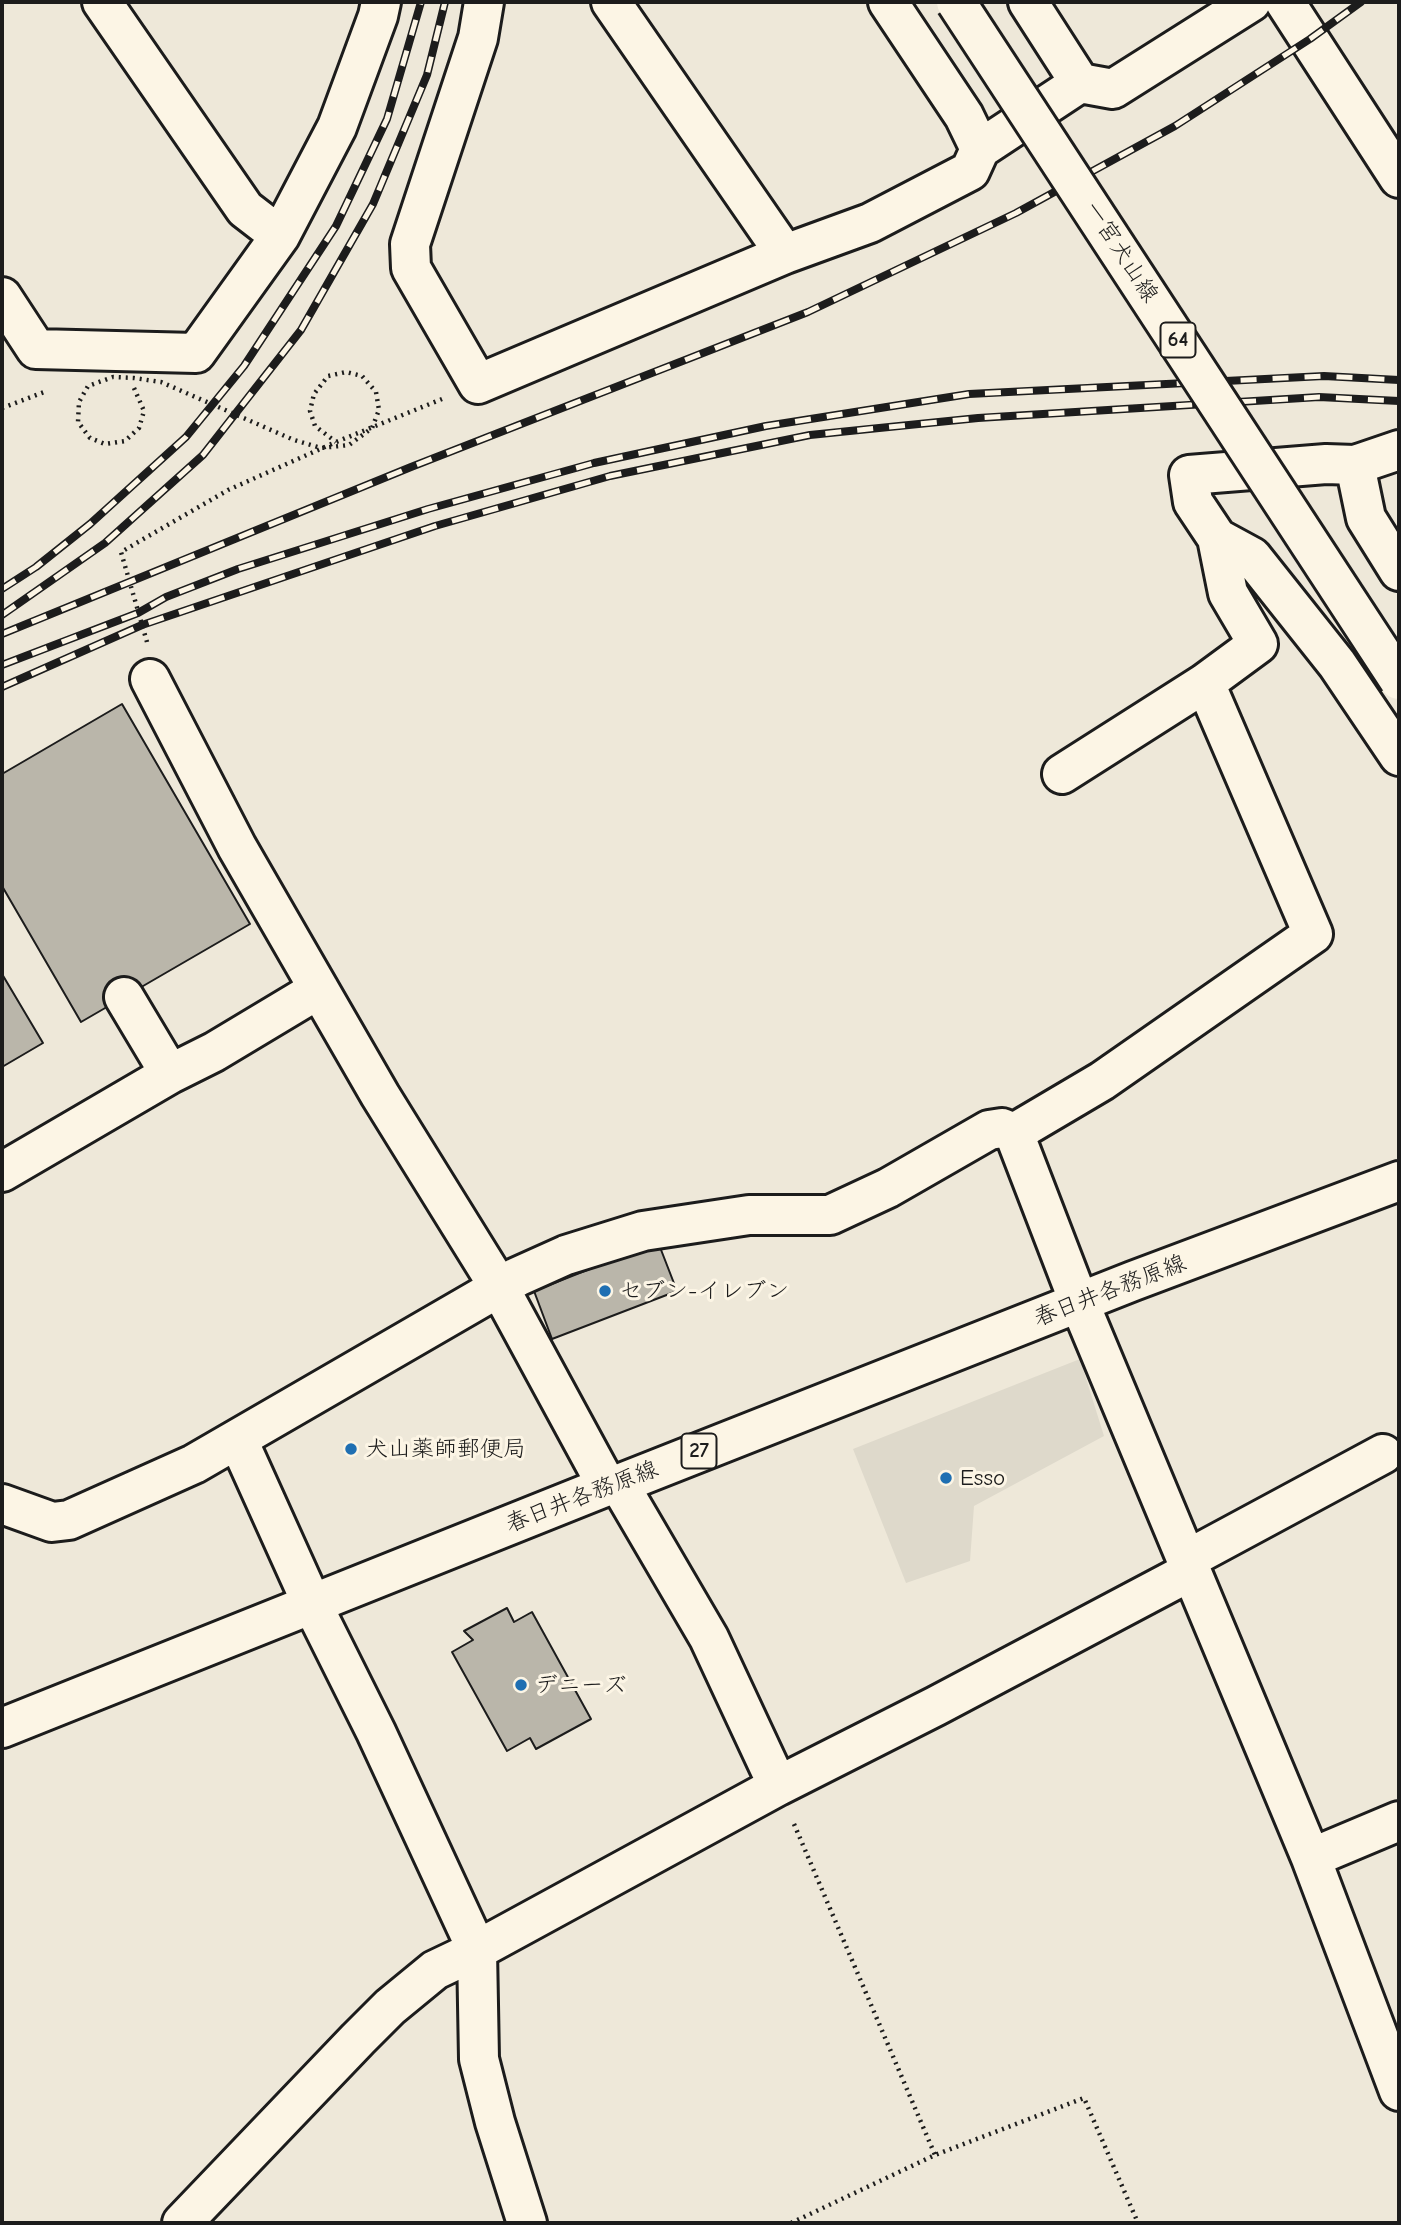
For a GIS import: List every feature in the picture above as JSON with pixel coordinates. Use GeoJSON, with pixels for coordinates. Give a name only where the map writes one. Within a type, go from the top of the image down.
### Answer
{"type":"FeatureCollection","features":[{"type":"Feature","properties":{"kind":"street"},"geometry":{"type":"LineString","coordinates":[[102,2],[244,209],[280,236]]}},
{"type":"Feature","properties":{"kind":"street"},"geometry":{"type":"LineString","coordinates":[[2,297],[36,349],[196,354],[280,236],[337,127],[381,2]]}},
{"type":"Feature","properties":{"kind":"street"},"geometry":{"type":"LineString","coordinates":[[484,2],[478,38],[410,244],[411,268],[478,384],[785,254],[870,223],[970,171],[980,149],[1080,83],[1113,89],[1251,2]]}},
{"type":"Feature","properties":{"kind":"street"},"geometry":{"type":"LineString","coordinates":[[611,2],[785,254]]}},
{"type":"Feature","properties":{"kind":"street"},"geometry":{"type":"LineString","coordinates":[[888,2],[964,116],[980,149]]}},
{"type":"Feature","properties":{"kind":"street","name":"一宮犬山線"},"geometry":{"type":"LineString","coordinates":[[956,2],[1399,680]]}},
{"type":"Feature","properties":{"kind":"street"},"geometry":{"type":"LineString","coordinates":[[1027,2],[1080,83]]}},
{"type":"Feature","properties":{"kind":"street"},"geometry":{"type":"LineString","coordinates":[[1284,2],[1399,178]]}},
{"type":"Feature","properties":{"kind":"street"},"geometry":{"type":"LineString","coordinates":[[1062,774],[1205,682],[1258,644],[1228,593],[1217,538],[1193,502],[1189,475],[1326,464],[1355,465],[1399,450]]}},
{"type":"Feature","properties":{"kind":"street"},"geometry":{"type":"LineString","coordinates":[[1355,465],[1366,518],[1399,571]]}},
{"type":"Feature","properties":{"kind":"street"},"geometry":{"type":"LineString","coordinates":[[1217,538],[1252,557],[1337,664],[1399,756]]}},
{"type":"Feature","properties":{"kind":"street"},"geometry":{"type":"LineString","coordinates":[[150,679],[237,847],[380,1095],[499,1287],[613,1485],[709,1638],[778,1786]]}},
{"type":"Feature","properties":{"kind":"street"},"geometry":{"type":"LineString","coordinates":[[1014,1133],[1102,1081],[1313,934],[1205,682]]}},
{"type":"Feature","properties":{"kind":"street"},"geometry":{"type":"LineString","coordinates":[[2,1172],[319,989]]}},
{"type":"Feature","properties":{"kind":"street"},"geometry":{"type":"LineString","coordinates":[[124,997],[170,1074]]}},
{"type":"Feature","properties":{"kind":"street"},"geometry":{"type":"LineString","coordinates":[[2,1504],[51,1522],[69,1520],[194,1464],[499,1287],[566,1255],[643,1231],[749,1215],[830,1215],[888,1188],[989,1130],[1002,1128],[1014,1133],[1079,1302],[1311,1858],[1399,2091]]}},
{"type":"Feature","properties":{"kind":"street","name":"春日井各務原線"},"geometry":{"type":"LineString","coordinates":[[2,1728],[1079,1302],[1399,1181]]}},
{"type":"Feature","properties":{"kind":"street"},"geometry":{"type":"LineString","coordinates":[[238,1440],[477,1950],[479,2059],[495,2122],[527,2223]]}},
{"type":"Feature","properties":{"kind":"street"},"geometry":{"type":"LineString","coordinates":[[182,2223],[390,2007],[435,1970],[477,1950],[778,1786],[936,1706],[1383,1454]]}},
{"type":"Feature","properties":{"kind":"street"},"geometry":{"type":"LineString","coordinates":[[1311,1858],[1399,1821]]}},
{"type":"Feature","properties":{"kind":"path"},"geometry":{"type":"LineString","coordinates":[[134,388],[144,411],[139,428],[125,441],[105,444],[90,439],[78,422],[79,402],[88,386],[113,377],[161,382],[294,440],[321,448],[349,445],[372,428],[379,410],[376,392],[362,376],[346,372],[328,376],[314,394],[310,411],[315,426],[336,442]]}},
{"type":"Feature","properties":{"kind":"path"},"geometry":{"type":"LineString","coordinates":[[150,679],[154,664],[121,552],[228,490],[478,384]]}},
{"type":"Feature","properties":{"kind":"path"},"geometry":{"type":"LineString","coordinates":[[778,1786],[934,2155]]}},
{"type":"Feature","properties":{"kind":"path"},"geometry":{"type":"LineString","coordinates":[[791,2223],[934,2155],[1084,2098],[1138,2223]]}},
{"type":"Feature","properties":{"kind":"shaded area","name":"Esso"},"geometry":{"type":"Polygon","coordinates":[[[1080,1359],[1104,1436],[974,1506],[970,1561],[906,1583],[853,1449],[1080,1359]]]}},
{"type":"Feature","properties":{"kind":"building"},"geometry":{"type":"Polygon","coordinates":[[[122,704],[250,924],[81,1022],[2,886],[2,774],[122,704]]]}},
{"type":"Feature","properties":{"kind":"building"},"geometry":{"type":"Polygon","coordinates":[[[2,974],[43,1043],[2,1067],[2,974]]]}},
{"type":"Feature","properties":{"kind":"building","name":"セブン-イレブン"},"geometry":{"type":"Polygon","coordinates":[[[658,1242],[677,1291],[552,1339],[534,1291],[658,1242]]]}},
{"type":"Feature","properties":{"kind":"building","name":"デニーズ"},"geometry":{"type":"Polygon","coordinates":[[[507,1608],[514,1622],[532,1612],[591,1719],[536,1749],[530,1738],[507,1751],[452,1652],[473,1640],[464,1631],[507,1608]]]}},
{"type":"Feature","properties":{"kind":"railway"},"geometry":{"type":"LineString","coordinates":[[2,589],[36,567],[90,524],[186,437],[244,366],[336,226],[387,119],[421,2]]}},
{"type":"Feature","properties":{"kind":"railway"},"geometry":{"type":"LineString","coordinates":[[2,615],[105,543],[203,455],[301,330],[373,204],[427,75],[445,2]]}},
{"type":"Feature","properties":{"kind":"railway"},"geometry":{"type":"LineString","coordinates":[[2,634],[411,467],[808,312],[1016,213],[1175,126],[1310,39],[1361,2]]}},
{"type":"Feature","properties":{"kind":"railway"},"geometry":{"type":"LineString","coordinates":[[2,665],[138,613],[166,597],[238,569],[428,509],[594,463],[766,426],[969,394],[1324,376],[1399,380]]}},
{"type":"Feature","properties":{"kind":"railway"},"geometry":{"type":"LineString","coordinates":[[2,687],[142,625],[435,526],[610,476],[810,435],[978,418],[1319,397],[1399,401]]}},
{"type":"Feature","properties":{"kind":"place","name":"セブン-イレブン"},"geometry":{"type":"Point","coordinates":[605,1291]}},
{"type":"Feature","properties":{"kind":"place","name":"犬山薬師郵便局"},"geometry":{"type":"Point","coordinates":[351,1449]}},
{"type":"Feature","properties":{"kind":"place","name":"Esso"},"geometry":{"type":"Point","coordinates":[946,1478]}},
{"type":"Feature","properties":{"kind":"place","name":"デニーズ"},"geometry":{"type":"Point","coordinates":[521,1685]}}]}
